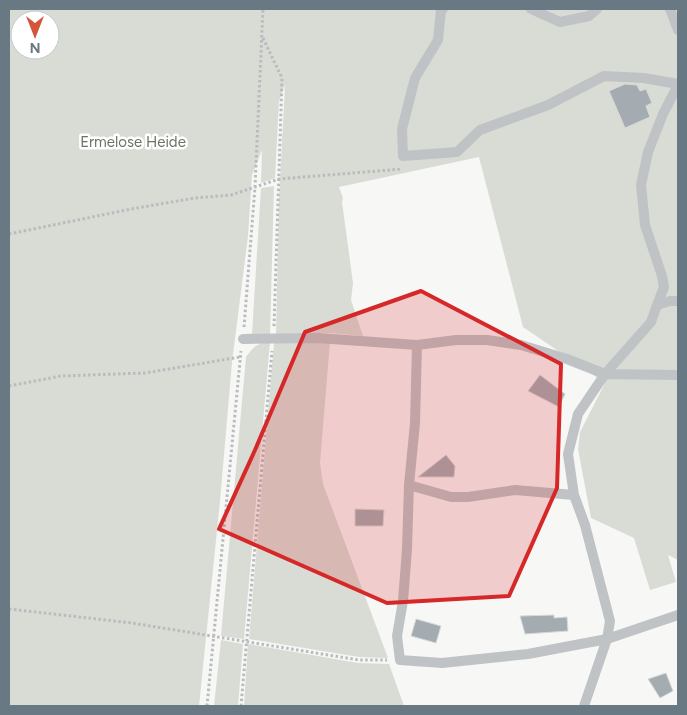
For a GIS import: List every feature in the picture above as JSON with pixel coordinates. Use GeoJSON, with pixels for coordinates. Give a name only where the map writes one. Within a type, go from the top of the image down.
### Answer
{"type":"FeatureCollection","features":[{"type":"Feature","properties":{"kind":"lane"},"geometry":{"type":"LineString","coordinates":[[443,9],[441,10],[438,40],[415,78],[402,129],[404,156],[457,152],[480,130],[548,105],[604,76],[644,78],[678,85],[663,114],[648,152],[641,185],[644,225],[664,287],[651,322],[605,374],[578,414],[568,454],[574,495],[586,526],[610,621],[607,639],[584,706]]}},
{"type":"Feature","properties":{"kind":"lane"},"geometry":{"type":"LineString","coordinates":[[531,9],[560,22],[589,16],[597,9]]}},
{"type":"Feature","properties":{"kind":"lane"},"geometry":{"type":"LineString","coordinates":[[670,9],[678,30]]}},
{"type":"Feature","properties":{"kind":"lane"},"geometry":{"type":"LineString","coordinates":[[657,305],[678,301]]}},
{"type":"Feature","properties":{"kind":"lane"},"geometry":{"type":"LineString","coordinates":[[243,339],[318,338],[417,345],[456,340],[487,340],[521,345],[567,359],[605,374],[678,375]]}},
{"type":"Feature","properties":{"kind":"lane"},"geometry":{"type":"LineString","coordinates":[[417,345],[415,424],[409,485],[403,601],[397,636],[400,660],[442,663],[528,654],[607,639],[678,615]]}},
{"type":"Feature","properties":{"kind":"lane"},"geometry":{"type":"LineString","coordinates":[[409,485],[452,497],[468,497],[515,490],[574,495]]}},
{"type":"Feature","properties":{"kind":"path"},"geometry":{"type":"LineString","coordinates":[[207,706],[243,339],[254,187],[263,9]]}},
{"type":"Feature","properties":{"kind":"path"},"geometry":{"type":"LineString","coordinates":[[241,706],[273,339],[279,179],[282,78],[262,37]]}},
{"type":"Feature","properties":{"kind":"path"},"geometry":{"type":"LineString","coordinates":[[9,234],[130,209],[195,198],[231,195],[279,179],[402,170],[404,156]]}},
{"type":"Feature","properties":{"kind":"path"},"geometry":{"type":"LineString","coordinates":[[9,386],[61,376],[145,373],[240,357]]}},
{"type":"Feature","properties":{"kind":"path"},"geometry":{"type":"LineString","coordinates":[[9,609],[132,623],[359,660],[400,660]]}},
{"type":"Feature","properties":{"kind":"highlighted area"},"geometry":{"type":"Polygon","coordinates":[[[421,291],[561,364],[557,488],[509,596],[387,603],[219,529],[305,332],[421,291]]]}},
{"type":"Feature","properties":{"kind":"green space","name":"Ermelose Heide"},"geometry":{"type":"Polygon","coordinates":[[[9,9],[678,9],[678,560],[668,555],[676,582],[650,590],[634,538],[591,518],[578,449],[580,432],[605,383],[523,327],[479,157],[339,187],[343,198],[353,283],[351,300],[363,336],[330,333],[276,335],[279,200],[285,85],[279,101],[275,178],[261,183],[262,150],[252,175],[248,236],[232,362],[199,706],[9,706],[9,9]]]}},
{"type":"Feature","properties":{"kind":"green space"},"geometry":{"type":"Polygon","coordinates":[[[274,186],[270,335],[252,334],[261,188],[274,186]]]}},
{"type":"Feature","properties":{"kind":"green space"},"geometry":{"type":"Polygon","coordinates":[[[270,342],[244,639],[221,636],[246,357],[256,346],[270,342]]]}},
{"type":"Feature","properties":{"kind":"green space"},"geometry":{"type":"Polygon","coordinates":[[[330,342],[320,463],[323,484],[388,658],[359,657],[249,639],[274,343],[330,342]]]}},
{"type":"Feature","properties":{"kind":"green space"},"geometry":{"type":"Polygon","coordinates":[[[221,640],[243,644],[238,706],[214,706],[221,640]]]}},
{"type":"Feature","properties":{"kind":"green space"},"geometry":{"type":"Polygon","coordinates":[[[248,644],[358,663],[389,664],[404,706],[244,706],[248,644]]]}},
{"type":"Feature","properties":{"kind":"building"},"geometry":{"type":"Polygon","coordinates":[[[625,84],[637,85],[640,91],[646,89],[652,103],[646,106],[650,117],[625,128],[609,91],[625,84]]]}},
{"type":"Feature","properties":{"kind":"building"},"geometry":{"type":"Polygon","coordinates":[[[540,375],[565,394],[559,407],[528,391],[540,375]]]}},
{"type":"Feature","properties":{"kind":"building"},"geometry":{"type":"Polygon","coordinates":[[[446,455],[455,466],[454,477],[418,477],[446,455]]]}},
{"type":"Feature","properties":{"kind":"building"},"geometry":{"type":"Polygon","coordinates":[[[355,509],[384,510],[383,526],[355,526],[355,509]]]}},
{"type":"Feature","properties":{"kind":"building"},"geometry":{"type":"Polygon","coordinates":[[[554,615],[554,618],[567,617],[568,631],[525,634],[520,616],[554,615]]]}},
{"type":"Feature","properties":{"kind":"building"},"geometry":{"type":"Polygon","coordinates":[[[416,619],[441,626],[436,643],[411,636],[416,619]]]}},
{"type":"Feature","properties":{"kind":"building"},"geometry":{"type":"Polygon","coordinates":[[[666,673],[673,691],[660,698],[648,679],[666,673]]]}}]}
